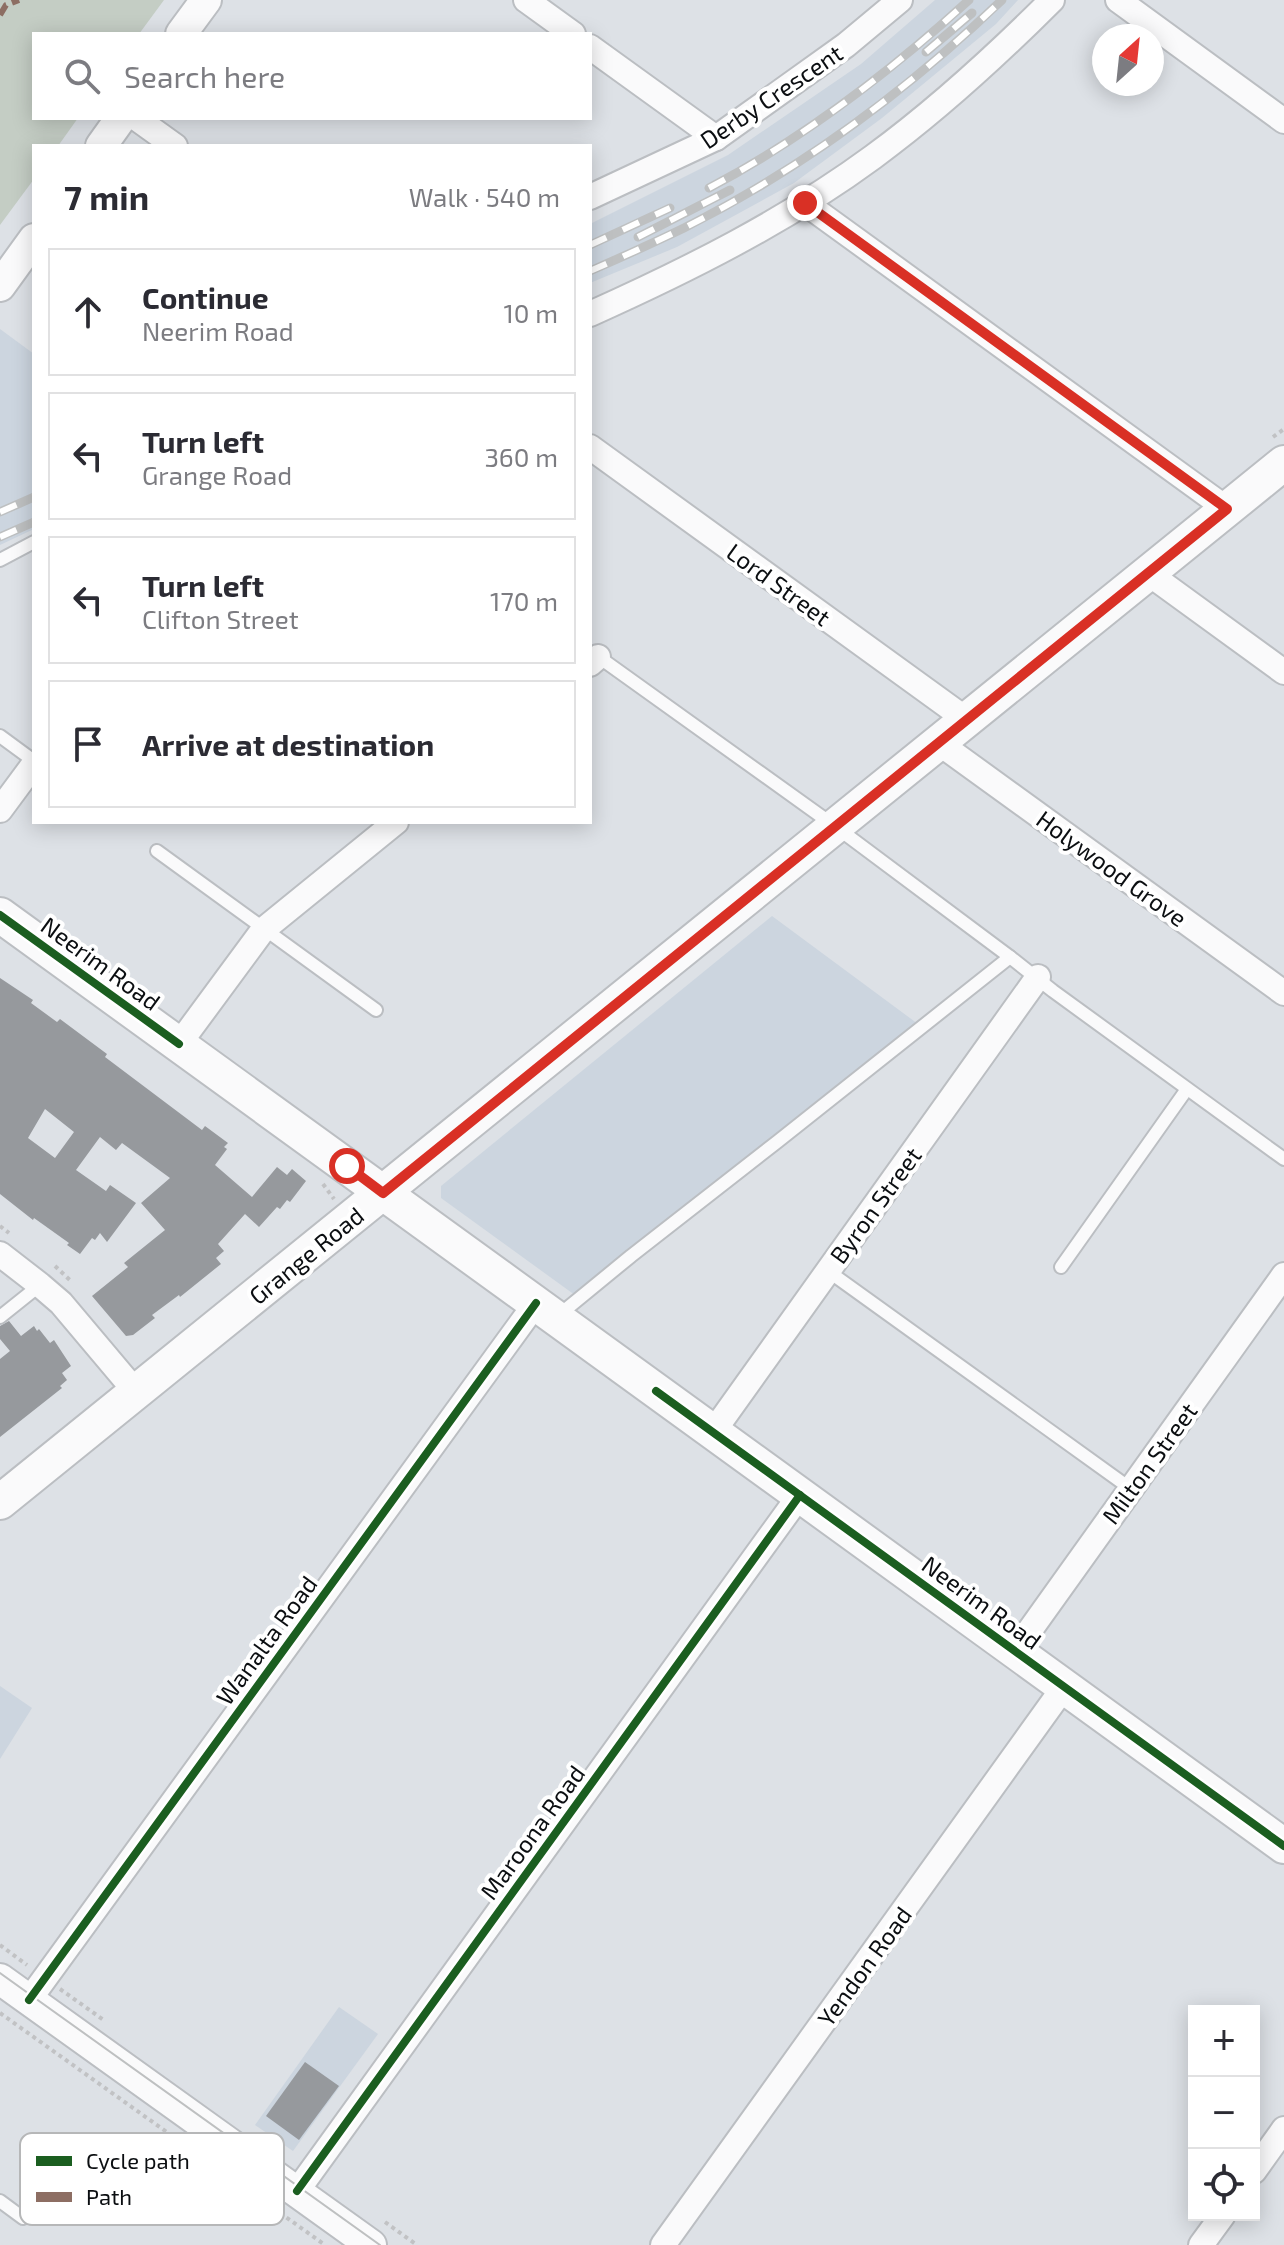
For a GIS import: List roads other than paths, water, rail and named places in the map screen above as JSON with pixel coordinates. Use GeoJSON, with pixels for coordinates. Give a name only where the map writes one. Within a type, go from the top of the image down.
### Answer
{"type":"FeatureCollection","features":[{"type":"Feature","properties":{"kind":"main road","name":"Grange Road"},"geometry":{"type":"LineString","coordinates":[[0,1502],[1227,509],[1282,469]]}},
{"type":"Feature","properties":{"kind":"main road","name":"Neerim Road"},"geometry":{"type":"LineString","coordinates":[[0,915],[1284,1845]]}},
{"type":"Feature","properties":{"kind":"street"},"geometry":{"type":"LineString","coordinates":[[182,32],[206,0]]}},
{"type":"Feature","properties":{"kind":"street"},"geometry":{"type":"LineString","coordinates":[[526,0],[570,32]]}},
{"type":"Feature","properties":{"kind":"street","name":"Derby Crescent"},"geometry":{"type":"LineString","coordinates":[[592,196],[716,138],[846,45],[900,0]]}},
{"type":"Feature","properties":{"kind":"street"},"geometry":{"type":"LineString","coordinates":[[592,313],[701,260],[805,203],[873,157],[953,94],[1052,0]]}},
{"type":"Feature","properties":{"kind":"street"},"geometry":{"type":"LineString","coordinates":[[1118,0],[1284,121]]}},
{"type":"Feature","properties":{"kind":"street"},"geometry":{"type":"LineString","coordinates":[[592,48],[716,138]]}},
{"type":"Feature","properties":{"kind":"street"},"geometry":{"type":"LineString","coordinates":[[102,144],[120,120]]}},
{"type":"Feature","properties":{"kind":"street"},"geometry":{"type":"LineString","coordinates":[[139,120],[172,144]]}},
{"type":"Feature","properties":{"kind":"street"},"geometry":{"type":"LineString","coordinates":[[805,203],[1227,509]]}},
{"type":"Feature","properties":{"kind":"street"},"geometry":{"type":"LineString","coordinates":[[0,286],[32,242]]}},
{"type":"Feature","properties":{"kind":"street","name":"Lord Street"},"geometry":{"type":"LineString","coordinates":[[592,448],[967,720]]}},
{"type":"Feature","properties":{"kind":"street"},"geometry":{"type":"LineString","coordinates":[[1148,573],[1284,672]]}},
{"type":"Feature","properties":{"kind":"street","name":"Holywood Grove"},"geometry":{"type":"LineString","coordinates":[[939,743],[1284,993]]}},
{"type":"Feature","properties":{"kind":"street"},"geometry":{"type":"LineString","coordinates":[[0,810],[32,765]]}},
{"type":"Feature","properties":{"kind":"street"},"geometry":{"type":"LineString","coordinates":[[179,1044],[263,930],[394,824]]}},
{"type":"Feature","properties":{"kind":"street","name":"Byron Street"},"geometry":{"type":"LineString","coordinates":[[713,1432],[1038,977]]}},
{"type":"Feature","properties":{"kind":"street"},"geometry":{"type":"LineString","coordinates":[[0,1254],[61,1303],[136,1392]]}},
{"type":"Feature","properties":{"kind":"street","name":"Milton Street"},"geometry":{"type":"LineString","coordinates":[[1015,1651],[1284,1275]]}},
{"type":"Feature","properties":{"kind":"street","name":"Wanalta Road"},"geometry":{"type":"LineString","coordinates":[[29,2000],[546,1311]]}},
{"type":"Feature","properties":{"kind":"street","name":"Maroona Road"},"geometry":{"type":"LineString","coordinates":[[297,2191],[800,1495]]}},
{"type":"Feature","properties":{"kind":"street","name":"Yendon Road"},"geometry":{"type":"LineString","coordinates":[[663,2245],[1064,1687]]}},
{"type":"Feature","properties":{"kind":"street"},"geometry":{"type":"LineString","coordinates":[[0,1979],[216,2133]]}},
{"type":"Feature","properties":{"kind":"street"},"geometry":{"type":"LineString","coordinates":[[1260,2163],[1284,2129]]}},
{"type":"Feature","properties":{"kind":"street"},"geometry":{"type":"LineString","coordinates":[[284,2182],[371,2245]]}},
{"type":"Feature","properties":{"kind":"street"},"geometry":{"type":"LineString","coordinates":[[1201,2245],[1219,2221]]}},
{"type":"Feature","properties":{"kind":"lane"},"geometry":{"type":"LineString","coordinates":[[0,560],[32,543]]}},
{"type":"Feature","properties":{"kind":"lane"},"geometry":{"type":"LineString","coordinates":[[593,657],[836,827],[1053,991],[1284,1159]]}},
{"type":"Feature","properties":{"kind":"lane"},"geometry":{"type":"LineString","coordinates":[[0,736],[32,760]]}},
{"type":"Feature","properties":{"kind":"lane"},"geometry":{"type":"LineString","coordinates":[[157,851],[376,1010]]}},
{"type":"Feature","properties":{"kind":"lane"},"geometry":{"type":"LineString","coordinates":[[546,1311],[631,1256],[1010,957]]}},
{"type":"Feature","properties":{"kind":"lane"},"geometry":{"type":"LineString","coordinates":[[1061,1267],[1187,1089]]}},
{"type":"Feature","properties":{"kind":"lane"},"geometry":{"type":"LineString","coordinates":[[828,1271],[1131,1489]]}},
{"type":"Feature","properties":{"kind":"lane"},"geometry":{"type":"LineString","coordinates":[[0,1317],[40,1285]]}},
{"type":"Feature","properties":{"kind":"lane"},"geometry":{"type":"LineString","coordinates":[[0,2201],[20,2216]]}},
{"type":"Feature","properties":{"kind":"tram line"},"geometry":{"type":"LineString","coordinates":[[0,1973],[224,2133]]}},
{"type":"Feature","properties":{"kind":"tram line"},"geometry":{"type":"LineString","coordinates":[[284,2176],[380,2245]]}},
{"type":"Feature","properties":{"kind":"railway"},"geometry":{"type":"LineString","coordinates":[[709,188],[812,126],[908,53],[969,0]]}},
{"type":"Feature","properties":{"kind":"railway"},"geometry":{"type":"LineString","coordinates":[[592,270],[684,228],[811,154],[891,96],[1002,0]]}},
{"type":"Feature","properties":{"kind":"railway"},"geometry":{"type":"LineString","coordinates":[[926,52],[972,13]]}},
{"type":"Feature","properties":{"kind":"railway"},"geometry":{"type":"LineString","coordinates":[[638,237],[730,190]]}},
{"type":"Feature","properties":{"kind":"railway"},"geometry":{"type":"LineString","coordinates":[[592,244],[670,208]]}},
{"type":"Feature","properties":{"kind":"railway"},"geometry":{"type":"LineString","coordinates":[[0,512],[32,498]]}},
{"type":"Feature","properties":{"kind":"railway"},"geometry":{"type":"LineString","coordinates":[[0,537],[32,523]]}}]}
